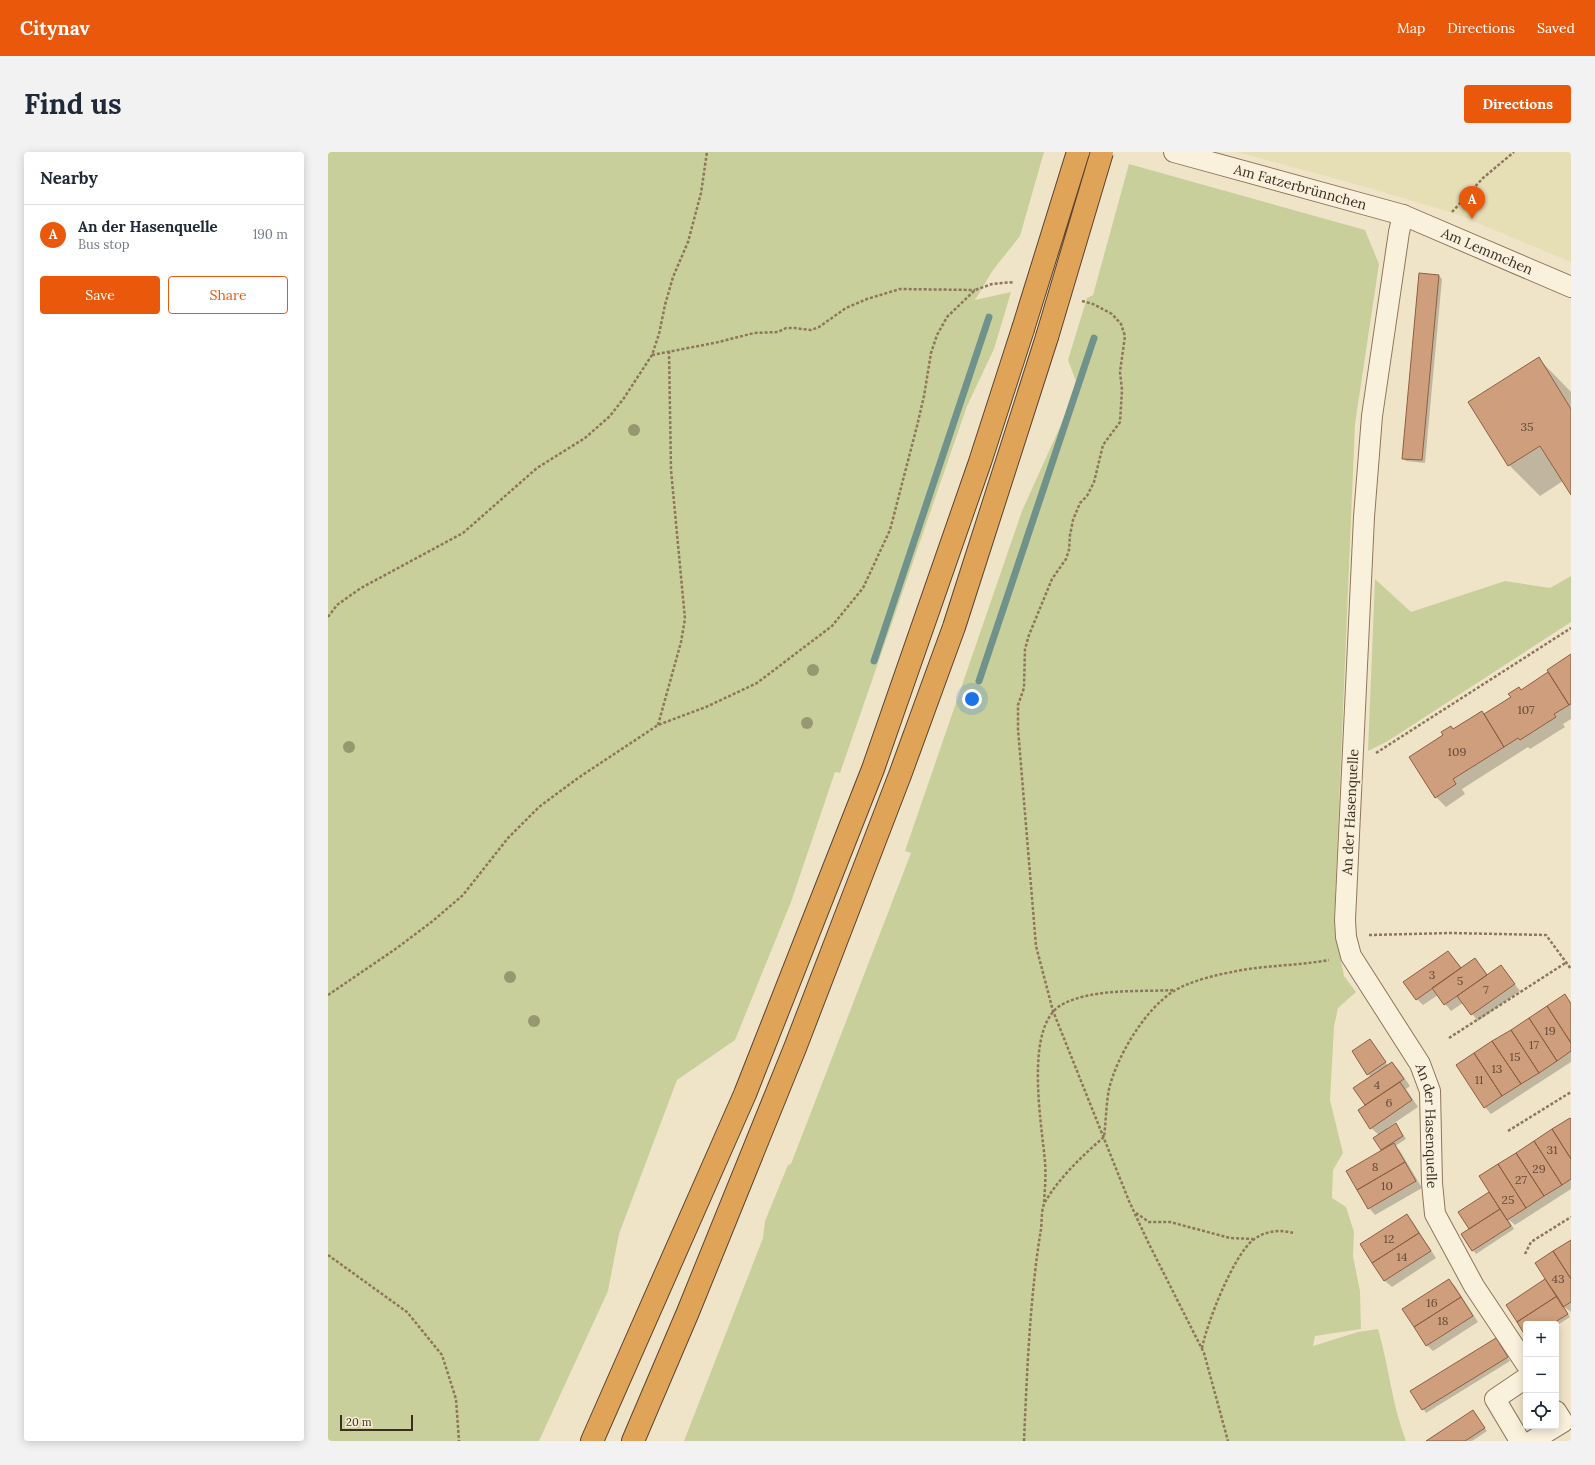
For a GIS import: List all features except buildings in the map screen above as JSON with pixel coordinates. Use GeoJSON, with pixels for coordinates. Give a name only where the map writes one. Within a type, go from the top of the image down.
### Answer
{"type":"FeatureCollection","features":[{"type":"Feature","properties":{"kind":"highway"},"geometry":{"type":"LineString","coordinates":[[592,1441],[745,1094],[873,769],[980,462],[1078,152]]}},
{"type":"Feature","properties":{"kind":"highway"},"geometry":{"type":"LineString","coordinates":[[633,1441],[688,1312],[795,1048],[900,775],[954,627],[1046,337],[1102,152]]}},
{"type":"Feature","properties":{"kind":"street","name":"Am Fatzerbrünnchen"},"geometry":{"type":"LineString","coordinates":[[1174,152],[1403,215]]}},
{"type":"Feature","properties":{"kind":"street","name":"Am Lemmchen"},"geometry":{"type":"LineString","coordinates":[[1403,215],[1571,287]]}},
{"type":"Feature","properties":{"kind":"street","name":"An der Hasenquelle"},"geometry":{"type":"LineString","coordinates":[[1403,215],[1398,232],[1372,416],[1364,525],[1345,915],[1346,937],[1351,956],[1420,1064],[1430,1091],[1432,1183],[1435,1214],[1474,1286],[1523,1360]]}},
{"type":"Feature","properties":{"kind":"street"},"geometry":{"type":"LineString","coordinates":[[1520,1441],[1495,1399],[1523,1380]]}},
{"type":"Feature","properties":{"kind":"street"},"geometry":{"type":"LineString","coordinates":[[1559,1416],[1563,1422],[1559,1424]]}},
{"type":"Feature","properties":{"kind":"street"},"geometry":{"type":"LineString","coordinates":[[1532,1441],[1552,1429]]}},
{"type":"Feature","properties":{"kind":"path"},"geometry":{"type":"LineString","coordinates":[[328,617],[337,606],[361,588],[463,533],[537,468],[584,438],[610,416],[620,404],[652,355],[659,334],[673,277],[688,242],[701,193],[707,152]]}},
{"type":"Feature","properties":{"kind":"path"},"geometry":{"type":"LineString","coordinates":[[1440,231],[1448,217],[1464,197],[1514,152]]}},
{"type":"Feature","properties":{"kind":"path"},"geometry":{"type":"LineString","coordinates":[[652,355],[719,342],[754,333],[778,332],[786,328],[811,330],[819,327],[846,308],[873,297],[900,289],[975,290],[992,284],[1012,282],[1019,283]]}},
{"type":"Feature","properties":{"kind":"path"},"geometry":{"type":"LineString","coordinates":[[328,995],[397,948],[434,920],[463,895],[508,838],[539,807],[578,778],[658,725],[706,707],[757,683],[832,626],[864,588],[890,530],[924,396],[931,353],[936,335],[947,317],[975,290]]}},
{"type":"Feature","properties":{"kind":"path"},"geometry":{"type":"LineString","coordinates":[[1076,299],[1093,304],[1112,314],[1121,324],[1125,336],[1120,372],[1122,390],[1120,422],[1103,445],[1094,482],[1087,496],[1080,503],[1073,520],[1069,550],[1066,559],[1052,579],[1034,619],[1025,649],[1024,688],[1018,705],[1018,729],[1036,946],[1053,1011],[1134,1211],[1202,1349],[1228,1441]]}},
{"type":"Feature","properties":{"kind":"path"},"geometry":{"type":"LineString","coordinates":[[658,725],[681,642],[685,619],[671,470],[669,351]]}},
{"type":"Feature","properties":{"kind":"path"},"geometry":{"type":"LineString","coordinates":[[1374,754],[1571,628]]}},
{"type":"Feature","properties":{"kind":"path"},"geometry":{"type":"LineString","coordinates":[[1362,936],[1451,933],[1546,935],[1571,969]]}},
{"type":"Feature","properties":{"kind":"path"},"geometry":{"type":"LineString","coordinates":[[1448,1038],[1567,962]]}},
{"type":"Feature","properties":{"kind":"path"},"geometry":{"type":"LineString","coordinates":[[1024,1441],[1032,1306],[1038,1244],[1044,1203],[1045,1164],[1039,1116],[1039,1046],[1043,1028],[1053,1011],[1073,1000],[1101,994],[1174,990],[1201,980],[1231,972],[1314,963]]}},
{"type":"Feature","properties":{"kind":"path"},"geometry":{"type":"LineString","coordinates":[[1044,1203],[1055,1186],[1076,1162],[1104,1137],[1110,1088],[1123,1053],[1143,1022],[1156,1006],[1174,990]]}},
{"type":"Feature","properties":{"kind":"path"},"geometry":{"type":"LineString","coordinates":[[328,992],[333,991]]}},
{"type":"Feature","properties":{"kind":"path"},"geometry":{"type":"LineString","coordinates":[[1508,1131],[1571,1092]]}},
{"type":"Feature","properties":{"kind":"path"},"geometry":{"type":"LineString","coordinates":[[1134,1211],[1150,1222],[1170,1222],[1230,1238],[1254,1239]]}},
{"type":"Feature","properties":{"kind":"path"},"geometry":{"type":"LineString","coordinates":[[1525,1254],[1530,1242],[1571,1217]]}},
{"type":"Feature","properties":{"kind":"path"},"geometry":{"type":"LineString","coordinates":[[1202,1349],[1208,1326],[1218,1300],[1241,1255],[1254,1239],[1265,1234],[1281,1230],[1294,1233]]}},
{"type":"Feature","properties":{"kind":"path"},"geometry":{"type":"LineString","coordinates":[[328,1255],[407,1312],[442,1355],[456,1399],[459,1441]]}},
{"type":"Feature","properties":{"kind":"shaded area"},"geometry":{"type":"Polygon","coordinates":[[[1237,152],[1571,152],[1571,262],[1456,214],[1370,188],[1237,152]]]}},
{"type":"Feature","properties":{"kind":"green space"},"geometry":{"type":"Polygon","coordinates":[[[328,152],[1044,152],[1020,236],[993,270],[975,300],[1011,292],[994,349],[967,406],[840,773],[835,772],[791,902],[735,1040],[677,1080],[619,1234],[608,1291],[539,1441],[328,1441],[328,152]]]}},
{"type":"Feature","properties":{"kind":"green space"},"geometry":{"type":"Polygon","coordinates":[[[1129,164],[1365,230],[1379,264],[1355,424],[1334,925],[1344,976],[1356,992],[1338,1008],[1334,1027],[1330,1100],[1343,1153],[1333,1170],[1332,1198],[1346,1207],[1354,1232],[1353,1256],[1360,1291],[1361,1329],[1315,1336],[1313,1346],[1358,1332],[1378,1329],[1397,1414],[1406,1441],[684,1441],[763,1238],[765,1221],[788,1165],[791,1164],[911,853],[905,851],[1022,511],[1078,387],[1068,360],[1087,298],[1093,295],[1129,164]]]}},
{"type":"Feature","properties":{"kind":"green space"},"geometry":{"type":"Polygon","coordinates":[[[1571,576],[1571,622],[1388,741],[1368,751],[1375,579],[1411,612],[1505,581],[1550,588],[1571,576]]]}},
{"type":"Feature","properties":{"kind":"waterway"},"geometry":{"type":"LineString","coordinates":[[874,661],[989,317]]}},
{"type":"Feature","properties":{"kind":"waterway"},"geometry":{"type":"LineString","coordinates":[[979,681],[1094,338]]}},
{"type":"Feature","properties":{"kind":"place","name":"An der Hasenquelle"},"geometry":{"type":"Point","coordinates":[1472,219]}}]}
